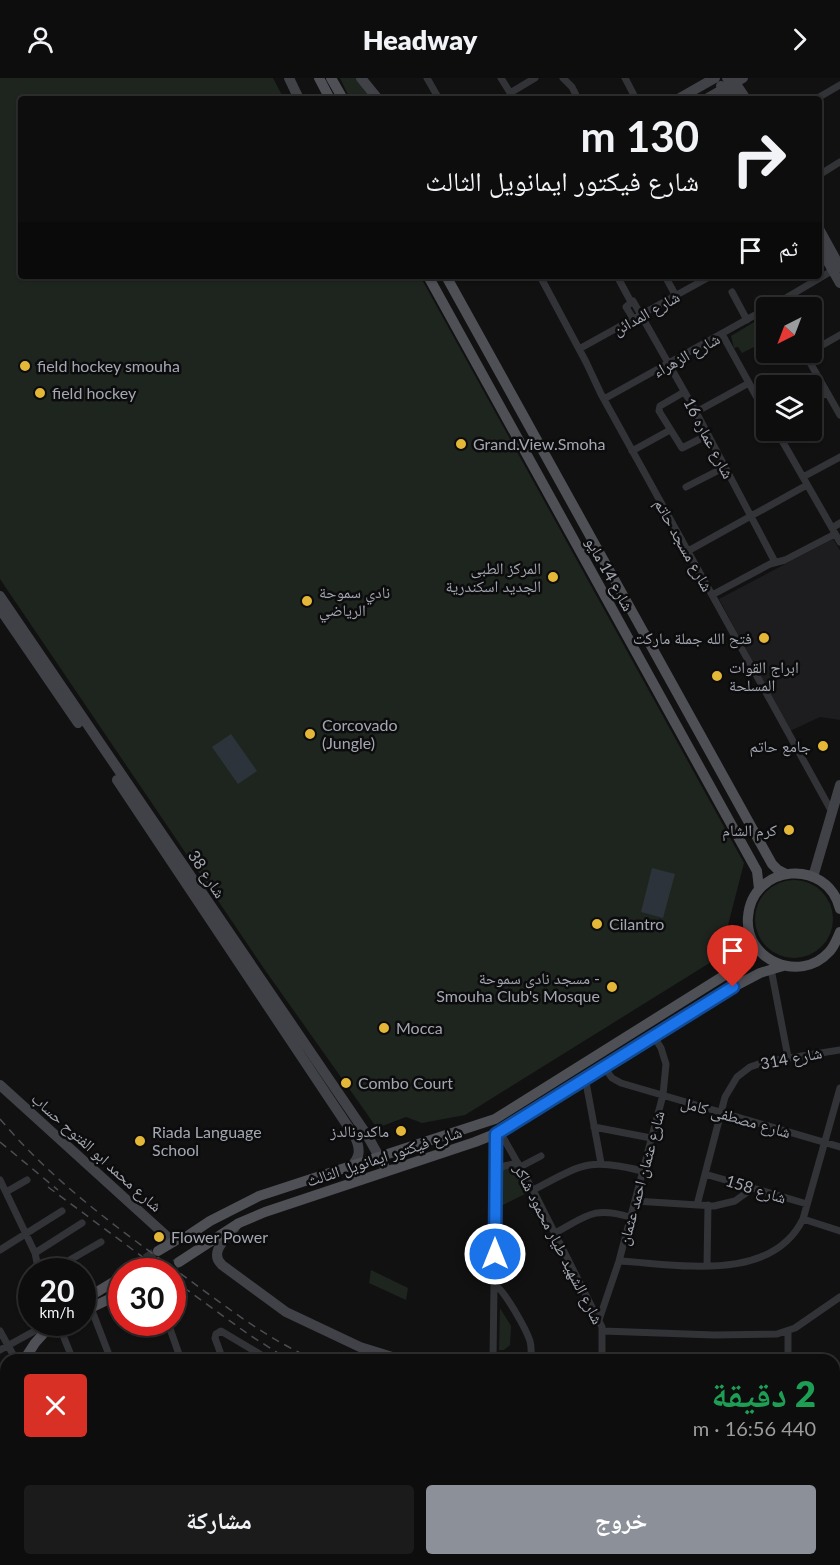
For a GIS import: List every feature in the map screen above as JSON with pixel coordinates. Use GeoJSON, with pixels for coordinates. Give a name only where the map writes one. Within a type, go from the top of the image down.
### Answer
{"type":"FeatureCollection","features":[{"type":"Feature","properties":{"kind":"main road"},"geometry":{"type":"LineString","coordinates":[[319,78],[328,96]]}},
{"type":"Feature","properties":{"kind":"main road"},"geometry":{"type":"LineString","coordinates":[[331,78],[341,96]]}},
{"type":"Feature","properties":{"kind":"main road","name":"شارع 14 مايو"},"geometry":{"type":"LineString","coordinates":[[430,279],[757,871],[759,889]]}},
{"type":"Feature","properties":{"kind":"main road","name":"شارع 14 مايو"},"geometry":{"type":"LineString","coordinates":[[448,279],[772,864],[786,874]]}},
{"type":"Feature","properties":{"kind":"main road"},"geometry":{"type":"LineString","coordinates":[[636,650],[642,650],[650,644]]}},
{"type":"Feature","properties":{"kind":"main road"},"geometry":{"type":"LineString","coordinates":[[783,966],[770,960],[754,944],[749,933],[747,920],[749,908],[759,889],[769,881],[786,874],[804,874],[813,877],[831,890],[840,909]]}},
{"type":"Feature","properties":{"kind":"main road"},"geometry":{"type":"LineString","coordinates":[[823,957],[834,946],[840,932]]}},
{"type":"Feature","properties":{"kind":"main road","name":"شارع فيكتور ايمانويل الثالث"},"geometry":{"type":"LineString","coordinates":[[186,1237],[180,1245],[159,1254],[173,1242],[259,1196],[501,1116],[725,975],[754,944]]}},
{"type":"Feature","properties":{"kind":"main road","name":"شارع فيكتور ايمانويل الثالث"},"geometry":{"type":"LineString","coordinates":[[185,1258],[239,1223],[265,1212],[498,1133],[653,1035],[751,977],[783,966],[801,967],[823,957],[840,955]]}},
{"type":"Feature","properties":{"kind":"main road"},"geometry":{"type":"LineString","coordinates":[[740,961],[748,968],[751,977]]}},
{"type":"Feature","properties":{"kind":"main road"},"geometry":{"type":"LineString","coordinates":[[259,1196],[265,1212]]}},
{"type":"Feature","properties":{"kind":"main road"},"geometry":{"type":"LineString","coordinates":[[96,1298],[108,1288]]}},
{"type":"Feature","properties":{"kind":"main road"},"geometry":{"type":"LineString","coordinates":[[28,1354],[40,1336]]}},
{"type":"Feature","properties":{"kind":"street"},"geometry":{"type":"LineString","coordinates":[[289,78],[298,96]]}},
{"type":"Feature","properties":{"kind":"street"},"geometry":{"type":"LineString","coordinates":[[361,78],[376,96]]}},
{"type":"Feature","properties":{"kind":"street"},"geometry":{"type":"LineString","coordinates":[[427,78],[437,96]]}},
{"type":"Feature","properties":{"kind":"street"},"geometry":{"type":"LineString","coordinates":[[501,78],[512,96],[535,78]]}},
{"type":"Feature","properties":{"kind":"street"},"geometry":{"type":"LineString","coordinates":[[563,78],[572,87],[576,96]]}},
{"type":"Feature","properties":{"kind":"street"},"geometry":{"type":"LineString","coordinates":[[625,78],[634,96]]}},
{"type":"Feature","properties":{"kind":"street"},"geometry":{"type":"LineString","coordinates":[[683,96],[716,78],[719,84],[732,82]]}},
{"type":"Feature","properties":{"kind":"street"},"geometry":{"type":"LineString","coordinates":[[711,96],[732,82]]}},
{"type":"Feature","properties":{"kind":"street"},"geometry":{"type":"LineString","coordinates":[[732,82],[744,96]]}},
{"type":"Feature","properties":{"kind":"street"},"geometry":{"type":"LineString","coordinates":[[822,96],[840,86]]}},
{"type":"Feature","properties":{"kind":"street"},"geometry":{"type":"LineString","coordinates":[[822,173],[840,162]]}},
{"type":"Feature","properties":{"kind":"street"},"geometry":{"type":"LineString","coordinates":[[822,235],[838,268],[840,283]]}},
{"type":"Feature","properties":{"kind":"street"},"geometry":{"type":"LineString","coordinates":[[822,249],[838,268]]}},
{"type":"Feature","properties":{"kind":"street","name":"شارع الزهراء"},"geometry":{"type":"LineString","coordinates":[[822,277],[838,268]]}},
{"type":"Feature","properties":{"kind":"street","name":"شارع مسجد حاتم"},"geometry":{"type":"LineString","coordinates":[[542,279],[632,451],[832,812]]}},
{"type":"Feature","properties":{"kind":"street"},"geometry":{"type":"LineString","coordinates":[[618,279],[631,302],[626,307],[634,320]]}},
{"type":"Feature","properties":{"kind":"street"},"geometry":{"type":"LineString","coordinates":[[667,279],[676,296]]}},
{"type":"Feature","properties":{"kind":"street","name":"شارع المدائن"},"geometry":{"type":"LineString","coordinates":[[579,349],[706,279]]}},
{"type":"Feature","properties":{"kind":"street","name":"شارع الزهراء"},"geometry":{"type":"LineString","coordinates":[[789,297],[819,279]]}},
{"type":"Feature","properties":{"kind":"street"},"geometry":{"type":"LineString","coordinates":[[732,292],[747,320]]}},
{"type":"Feature","properties":{"kind":"street","name":"شارع عماره 16"},"geometry":{"type":"LineString","coordinates":[[631,302],[634,302],[642,315],[696,412],[775,562]]}},
{"type":"Feature","properties":{"kind":"street","name":"شارع الزهراء"},"geometry":{"type":"LineString","coordinates":[[604,399],[756,315]]}},
{"type":"Feature","properties":{"kind":"street"},"geometry":{"type":"LineString","coordinates":[[722,334],[756,396]]}},
{"type":"Feature","properties":{"kind":"street"},"geometry":{"type":"LineString","coordinates":[[822,344],[840,334]]}},
{"type":"Feature","properties":{"kind":"street"},"geometry":{"type":"LineString","coordinates":[[812,363],[827,393],[837,405],[840,416]]}},
{"type":"Feature","properties":{"kind":"street"},"geometry":{"type":"LineString","coordinates":[[696,412],[749,383]]}},
{"type":"Feature","properties":{"kind":"street"},"geometry":{"type":"LineString","coordinates":[[684,392],[658,408],[670,430],[682,448],[708,435]]}},
{"type":"Feature","properties":{"kind":"street"},"geometry":{"type":"LineString","coordinates":[[822,396],[827,393]]}},
{"type":"Feature","properties":{"kind":"street"},"geometry":{"type":"LineString","coordinates":[[632,451],[670,430]]}},
{"type":"Feature","properties":{"kind":"street"},"geometry":{"type":"LineString","coordinates":[[782,441],[840,542]]}},
{"type":"Feature","properties":{"kind":"street"},"geometry":{"type":"LineString","coordinates":[[803,477],[840,457]]}},
{"type":"Feature","properties":{"kind":"street"},"geometry":{"type":"LineString","coordinates":[[686,487],[725,467]]}},
{"type":"Feature","properties":{"kind":"street"},"geometry":{"type":"LineString","coordinates":[[688,551],[807,485]]}},
{"type":"Feature","properties":{"kind":"street"},"geometry":{"type":"LineString","coordinates":[[712,595],[775,562],[785,560],[834,531],[840,524]]}},
{"type":"Feature","properties":{"kind":"street","name":"شارع 38"},"geometry":{"type":"LineString","coordinates":[[0,596],[355,1137],[359,1152],[350,1167]]}},
{"type":"Feature","properties":{"kind":"street","name":"شارع 38"},"geometry":{"type":"LineString","coordinates":[[0,609],[78,717],[366,1135],[387,1171]]}},
{"type":"Feature","properties":{"kind":"street"},"geometry":{"type":"LineString","coordinates":[[813,877],[840,785]]}},
{"type":"Feature","properties":{"kind":"street"},"geometry":{"type":"LineString","coordinates":[[771,969],[788,1057]]}},
{"type":"Feature","properties":{"kind":"street","name":"شارع عثمان احمد عثمان"},"geometry":{"type":"LineString","coordinates":[[599,1320],[619,1262],[663,1095],[666,1064],[661,1048],[653,1035]]}},
{"type":"Feature","properties":{"kind":"street","name":"شارع 314"},"geometry":{"type":"LineString","coordinates":[[697,1205],[721,1113],[729,1090],[743,1072],[756,1064],[840,1050]]}},
{"type":"Feature","properties":{"kind":"street","name":"شارع مصطفى كامل"},"geometry":{"type":"LineString","coordinates":[[603,1066],[618,1082],[840,1147]]}},
{"type":"Feature","properties":{"kind":"street"},"geometry":{"type":"LineString","coordinates":[[585,1077],[601,1163]]}},
{"type":"Feature","properties":{"kind":"street","name":"شارع محمد ابو الفتوح حساب"},"geometry":{"type":"LineString","coordinates":[[0,1085],[173,1242]]}},
{"type":"Feature","properties":{"kind":"street"},"geometry":{"type":"LineString","coordinates":[[619,1262],[707,1266],[740,1265],[765,1256],[792,1237],[803,1219],[840,1088]]}},
{"type":"Feature","properties":{"kind":"street"},"geometry":{"type":"LineString","coordinates":[[594,1127],[651,1138]]}},
{"type":"Feature","properties":{"kind":"street"},"geometry":{"type":"LineString","coordinates":[[493,1354],[498,1133]]}},
{"type":"Feature","properties":{"kind":"street","name":"شارع الشهيد طيار محمود شاكر"},"geometry":{"type":"LineString","coordinates":[[498,1133],[533,1190],[599,1320],[603,1330],[602,1354]]}},
{"type":"Feature","properties":{"kind":"street"},"geometry":{"type":"LineString","coordinates":[[496,1171],[504,1166],[519,1165],[541,1156]]}},
{"type":"Feature","properties":{"kind":"street"},"geometry":{"type":"LineString","coordinates":[[533,1190],[572,1169],[601,1163],[616,1164],[642,1171]]}},
{"type":"Feature","properties":{"kind":"street","name":"شارع 158"},"geometry":{"type":"LineString","coordinates":[[705,1174],[807,1204]]}},
{"type":"Feature","properties":{"kind":"street"},"geometry":{"type":"LineString","coordinates":[[6,1192],[27,1179]]}},
{"type":"Feature","properties":{"kind":"street"},"geometry":{"type":"LineString","coordinates":[[0,1180],[36,1258]]}},
{"type":"Feature","properties":{"kind":"street"},"geometry":{"type":"LineString","coordinates":[[635,1201],[697,1205],[725,1204],[735,1201],[753,1188]]}},
{"type":"Feature","properties":{"kind":"street"},"geometry":{"type":"LineString","coordinates":[[707,1266],[708,1205]]}},
{"type":"Feature","properties":{"kind":"street"},"geometry":{"type":"LineString","coordinates":[[0,1250],[62,1211]]}},
{"type":"Feature","properties":{"kind":"street"},"geometry":{"type":"LineString","coordinates":[[555,1233],[587,1216],[602,1211],[630,1217]]}},
{"type":"Feature","properties":{"kind":"street"},"geometry":{"type":"LineString","coordinates":[[803,1219],[840,1231]]}},
{"type":"Feature","properties":{"kind":"street"},"geometry":{"type":"LineString","coordinates":[[35,1252],[82,1223]]}},
{"type":"Feature","properties":{"kind":"street"},"geometry":{"type":"LineString","coordinates":[[239,1223],[216,1252],[218,1262],[286,1312],[360,1347],[383,1354]]}},
{"type":"Feature","properties":{"kind":"street"},"geometry":{"type":"LineString","coordinates":[[73,1258],[101,1242]]}},
{"type":"Feature","properties":{"kind":"street"},"geometry":{"type":"LineString","coordinates":[[495,1285],[502,1292],[528,1338],[531,1354]]}},
{"type":"Feature","properties":{"kind":"street"},"geometry":{"type":"LineString","coordinates":[[603,1330],[767,1335],[789,1331],[840,1297]]}},
{"type":"Feature","properties":{"kind":"street"},"geometry":{"type":"LineString","coordinates":[[96,1329],[108,1354]]}},
{"type":"Feature","properties":{"kind":"street"},"geometry":{"type":"LineString","coordinates":[[0,1331],[3,1348],[25,1336]]}},
{"type":"Feature","properties":{"kind":"street"},"geometry":{"type":"LineString","coordinates":[[221,1354],[215,1338],[216,1334],[221,1331],[260,1354]]}},
{"type":"Feature","properties":{"kind":"street"},"geometry":{"type":"LineString","coordinates":[[788,1354],[789,1331]]}},
{"type":"Feature","properties":{"kind":"street"},"geometry":{"type":"LineString","coordinates":[[61,1336],[70,1354]]}},
{"type":"Feature","properties":{"kind":"street"},"geometry":{"type":"LineString","coordinates":[[173,1336],[179,1354]]}},
{"type":"Feature","properties":{"kind":"shaded area","name":"نادي سموحة الرياضي"},"geometry":{"type":"Polygon","coordinates":[[[0,78],[273,78],[282,96],[18,96],[18,279],[422,279],[744,863],[727,929],[732,949],[465,1115],[422,1123],[406,1117],[377,1128],[265,970],[0,579],[0,78]]]}},
{"type":"Feature","properties":{"kind":"shaded area"},"geometry":{"type":"Polygon","coordinates":[[[340,78],[358,78],[372,96],[349,96],[340,78]]]}},
{"type":"Feature","properties":{"kind":"shaded area"},"geometry":{"type":"Polygon","coordinates":[[[756,321],[756,350],[754,347],[742,353],[738,347],[734,348],[731,336],[756,321]]]}},
{"type":"Feature","properties":{"kind":"shaded area"},"geometry":{"type":"Polygon","coordinates":[[[833,539],[840,550],[840,720],[820,717],[790,731],[719,599],[833,539]]]}},
{"type":"Feature","properties":{"kind":"shaded area"},"geometry":{"type":"Polygon","coordinates":[[[231,734],[257,771],[238,784],[212,747],[231,734]]]}},
{"type":"Feature","properties":{"kind":"shaded area"},"geometry":{"type":"Polygon","coordinates":[[[652,868],[675,874],[663,918],[641,912],[652,868]]]}},
{"type":"Feature","properties":{"kind":"shaded area"},"geometry":{"type":"Polygon","coordinates":[[[786,880],[802,880],[816,886],[827,897],[833,911],[833,927],[827,941],[816,952],[802,958],[786,958],[772,952],[761,941],[755,927],[755,911],[761,897],[772,886],[786,880]]]}},
{"type":"Feature","properties":{"kind":"shaded area"},"geometry":{"type":"Polygon","coordinates":[[[510,1166],[516,1167],[529,1192],[501,1206],[500,1172],[510,1166]]]}},
{"type":"Feature","properties":{"kind":"shaded area"},"geometry":{"type":"Polygon","coordinates":[[[371,1270],[408,1288],[406,1300],[369,1283],[371,1270]]]}},
{"type":"Feature","properties":{"kind":"shaded area"},"geometry":{"type":"Polygon","coordinates":[[[500,1308],[511,1326],[510,1345],[504,1350],[499,1350],[500,1308]]]}},
{"type":"Feature","properties":{"kind":"tunnel"},"geometry":{"type":"LineString","coordinates":[[147,1258],[158,1251]]}},
{"type":"Feature","properties":{"kind":"railway"},"geometry":{"type":"LineString","coordinates":[[0,1119],[43,1164],[113,1224],[250,1323],[303,1354]]}},
{"type":"Feature","properties":{"kind":"railway"},"geometry":{"type":"LineString","coordinates":[[0,1142],[58,1190]]}},
{"type":"Feature","properties":{"kind":"railway"},"geometry":{"type":"LineString","coordinates":[[48,1187],[144,1258]]}},
{"type":"Feature","properties":{"kind":"railway"},"geometry":{"type":"LineString","coordinates":[[186,1289],[280,1354]]}},
{"type":"Feature","properties":{"kind":"place","name":"field hockey smouha"},"geometry":{"type":"Point","coordinates":[25,366]}},
{"type":"Feature","properties":{"kind":"place","name":"field hockey"},"geometry":{"type":"Point","coordinates":[40,393]}},
{"type":"Feature","properties":{"kind":"place","name":"Grand.View.Smoha"},"geometry":{"type":"Point","coordinates":[461,444]}},
{"type":"Feature","properties":{"kind":"place","name":"المركز الطبى الجديد اسكندرية"},"geometry":{"type":"Point","coordinates":[553,577]}},
{"type":"Feature","properties":{"kind":"place","name":"نادي سموحة الرياضي"},"geometry":{"type":"Point","coordinates":[307,601]}},
{"type":"Feature","properties":{"kind":"place","name":"فتح الله جملة ماركت"},"geometry":{"type":"Point","coordinates":[764,638]}},
{"type":"Feature","properties":{"kind":"place","name":"ابراج القوات المسلحة"},"geometry":{"type":"Point","coordinates":[717,676]}},
{"type":"Feature","properties":{"kind":"place","name":"Corcovado (Jungle)"},"geometry":{"type":"Point","coordinates":[310,734]}},
{"type":"Feature","properties":{"kind":"place","name":"جامع حاتم"},"geometry":{"type":"Point","coordinates":[823,746]}},
{"type":"Feature","properties":{"kind":"place","name":"كرم الشام"},"geometry":{"type":"Point","coordinates":[789,830]}},
{"type":"Feature","properties":{"kind":"place","name":"Cilantro"},"geometry":{"type":"Point","coordinates":[597,924]}},
{"type":"Feature","properties":{"kind":"place","name":"مسجد نادى سموحة - Smouha Club's Mosque"},"geometry":{"type":"Point","coordinates":[612,987]}},
{"type":"Feature","properties":{"kind":"place","name":"Mocca"},"geometry":{"type":"Point","coordinates":[384,1028]}},
{"type":"Feature","properties":{"kind":"place","name":"Combo Court"},"geometry":{"type":"Point","coordinates":[346,1083]}},
{"type":"Feature","properties":{"kind":"place","name":"ماكدونالدز"},"geometry":{"type":"Point","coordinates":[401,1131]}},
{"type":"Feature","properties":{"kind":"place","name":"Riada Language School"},"geometry":{"type":"Point","coordinates":[140,1141]}},
{"type":"Feature","properties":{"kind":"place","name":"Flower Power"},"geometry":{"type":"Point","coordinates":[159,1237]}},
{"type":"Feature","properties":{"kind":"route"},"geometry":{"type":"LineString","coordinates":[[495,1254],[496,1134],[733,987]]}}]}
